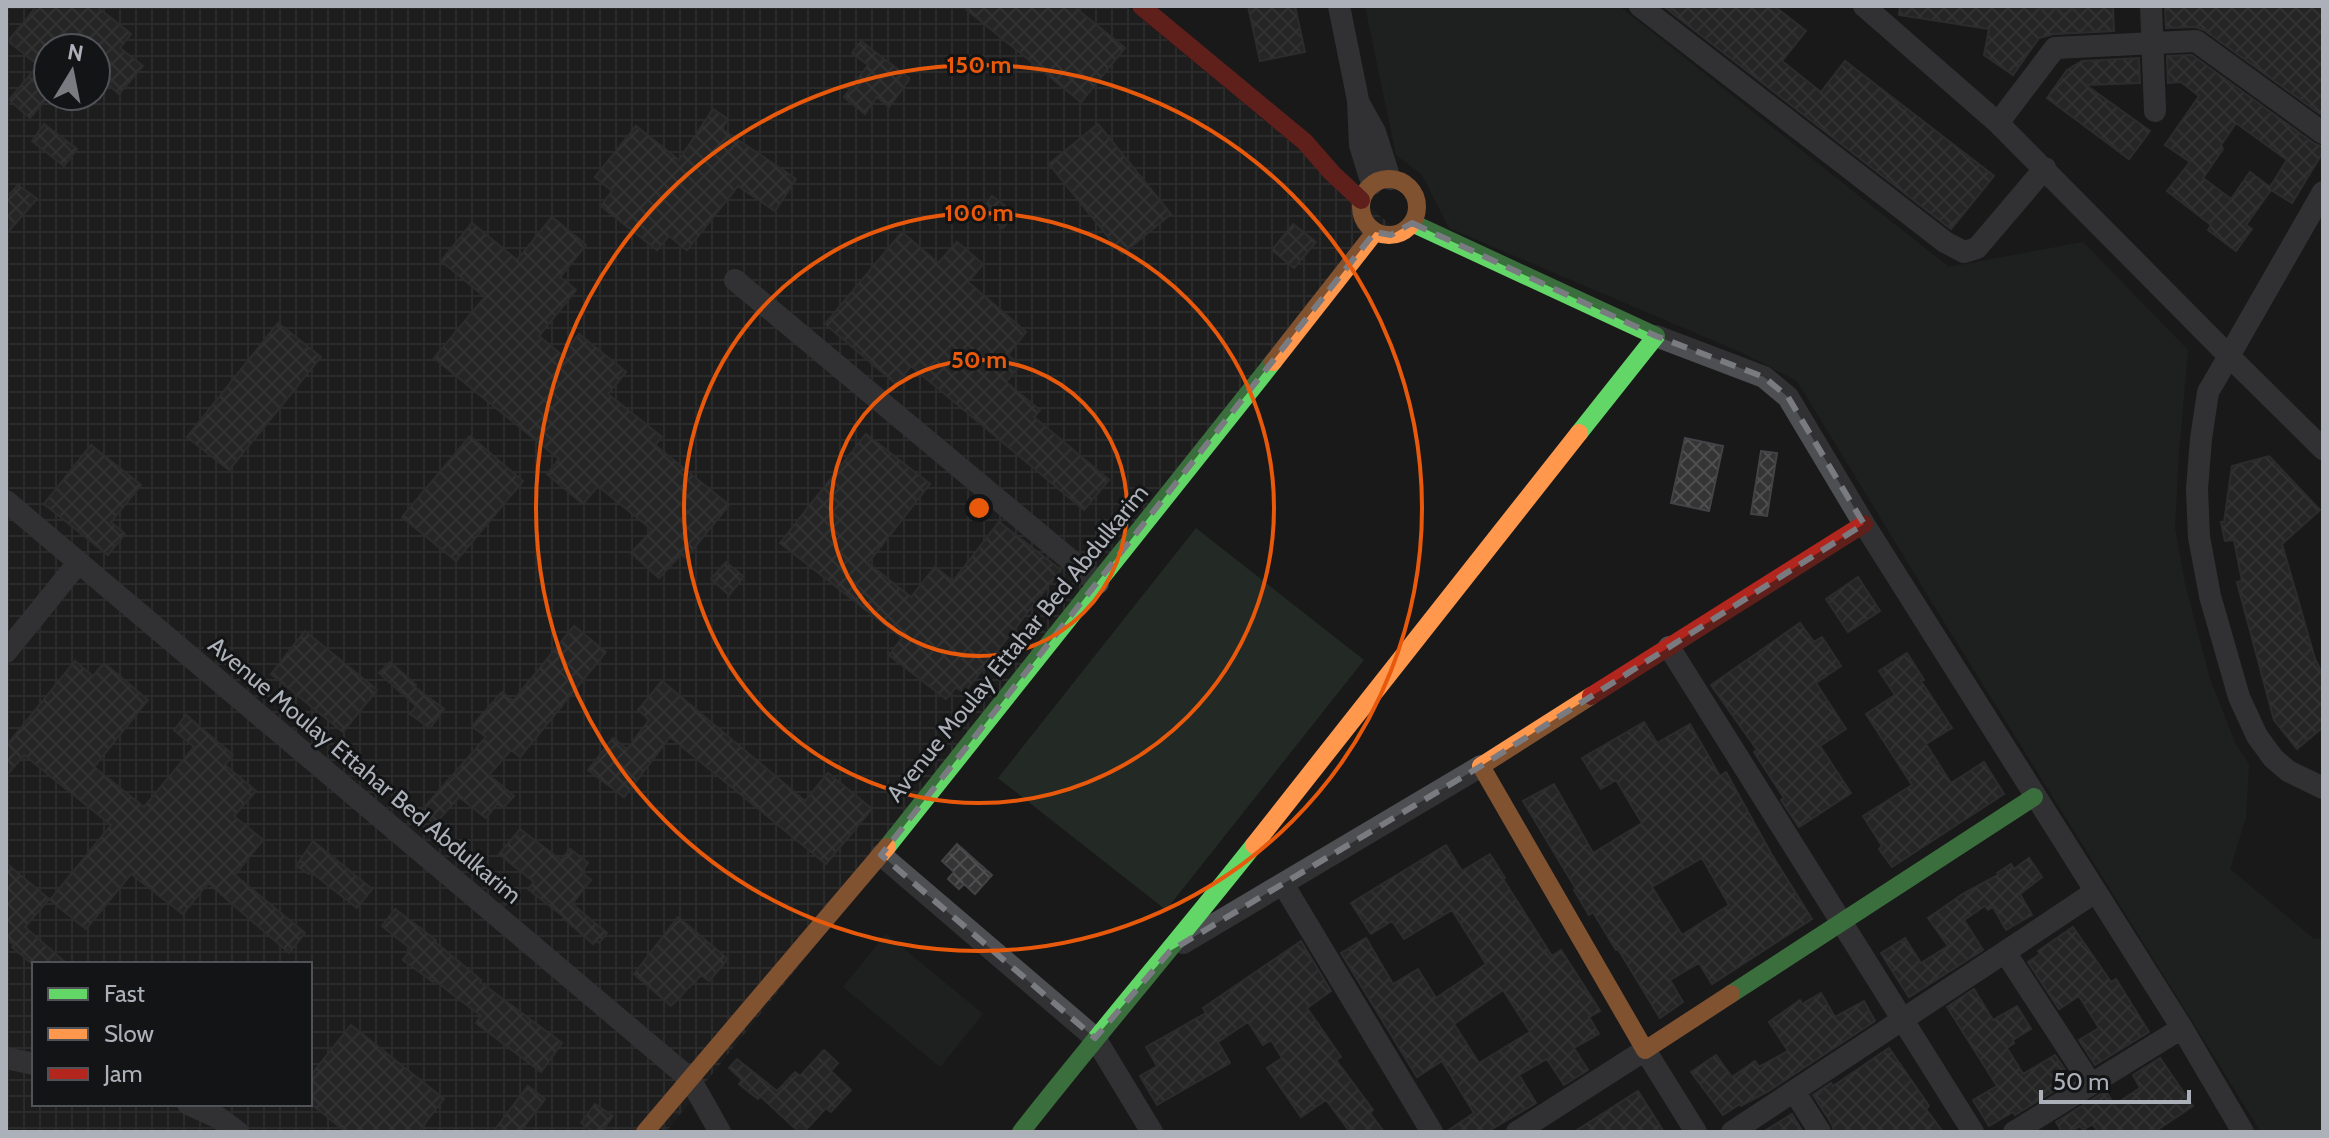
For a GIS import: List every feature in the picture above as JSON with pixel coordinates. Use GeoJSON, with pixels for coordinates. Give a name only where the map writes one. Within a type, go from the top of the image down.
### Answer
{"type":"FeatureCollection","features":[{"type":"Feature","properties":{"kind":"street"},"geometry":{"type":"LineString","coordinates":[[1141,6],[1305,142],[1345,163],[1373,187],[1406,184],[1418,207],[1412,223],[1391,235],[1375,232],[1363,218],[1373,187],[1375,132],[1358,100],[1339,6]]}},
{"type":"Feature","properties":{"kind":"street"},"geometry":{"type":"LineString","coordinates":[[1640,6],[1945,242],[1964,252],[1977,248],[2045,168]]}},
{"type":"Feature","properties":{"kind":"street"},"geometry":{"type":"LineString","coordinates":[[2151,6],[2155,111]]}},
{"type":"Feature","properties":{"kind":"street"},"geometry":{"type":"LineString","coordinates":[[1873,10],[2045,168],[2323,449]]}},
{"type":"Feature","properties":{"kind":"street"},"geometry":{"type":"LineString","coordinates":[[1998,123],[2055,48],[2196,41],[2323,133]]}},
{"type":"Feature","properties":{"kind":"street"},"geometry":{"type":"LineString","coordinates":[[2321,201],[2208,392],[2197,489],[2199,537],[2210,596],[2239,697],[2257,736],[2273,758],[2288,771],[2323,788]]}},
{"type":"Feature","properties":{"kind":"street"},"geometry":{"type":"LineString","coordinates":[[1412,223],[1656,336],[1764,377],[1788,397],[2034,797],[2182,1028],[2243,1132]]}},
{"type":"Feature","properties":{"kind":"street","name":"Avenue Moulay Ettahar Bed Abdulkarim"},"geometry":{"type":"LineString","coordinates":[[645,1132],[881,855],[1375,232]]}},
{"type":"Feature","properties":{"kind":"street"},"geometry":{"type":"LineString","coordinates":[[735,280],[1098,583]]}},
{"type":"Feature","properties":{"kind":"street"},"geometry":{"type":"LineString","coordinates":[[1021,1132],[1095,1038],[1170,951],[1656,336]]}},
{"type":"Feature","properties":{"kind":"street","name":"Avenue Moulay Ettahar Bed Abdulkarim"},"geometry":{"type":"LineString","coordinates":[[6,501],[690,1079]]}},
{"type":"Feature","properties":{"kind":"street"},"geometry":{"type":"LineString","coordinates":[[1170,951],[1481,766],[1864,524]]}},
{"type":"Feature","properties":{"kind":"street"},"geometry":{"type":"LineString","coordinates":[[6,652],[78,563]]}},
{"type":"Feature","properties":{"kind":"street"},"geometry":{"type":"LineString","coordinates":[[1669,647],[1973,1132]]}},
{"type":"Feature","properties":{"kind":"street"},"geometry":{"type":"LineString","coordinates":[[1481,766],[1645,1050],[1696,1132]]}},
{"type":"Feature","properties":{"kind":"street"},"geometry":{"type":"LineString","coordinates":[[1517,1132],[2034,797]]}},
{"type":"Feature","properties":{"kind":"street"},"geometry":{"type":"LineString","coordinates":[[881,855],[1095,1038],[1152,1132]]}},
{"type":"Feature","properties":{"kind":"street"},"geometry":{"type":"LineString","coordinates":[[1283,884],[1432,1132]]}},
{"type":"Feature","properties":{"kind":"street"},"geometry":{"type":"LineString","coordinates":[[1732,1132],[2095,892]]}},
{"type":"Feature","properties":{"kind":"street"},"geometry":{"type":"LineString","coordinates":[[2005,952],[2091,1084]]}},
{"type":"Feature","properties":{"kind":"street"},"geometry":{"type":"LineString","coordinates":[[2014,1132],[2182,1028]]}},
{"type":"Feature","properties":{"kind":"street"},"geometry":{"type":"LineString","coordinates":[[6,1058],[32,1064]]}},
{"type":"Feature","properties":{"kind":"street"},"geometry":{"type":"LineString","coordinates":[[690,1079],[720,1132]]}},
{"type":"Feature","properties":{"kind":"street"},"geometry":{"type":"LineString","coordinates":[[1794,1091],[1820,1132]]}},
{"type":"Feature","properties":{"kind":"street"},"geometry":{"type":"LineString","coordinates":[[192,1106],[219,1118],[238,1132]]}},
{"type":"Feature","properties":{"kind":"highlighted area"},"geometry":{"type":"Polygon","coordinates":[[[1412,223],[1656,336],[1764,377],[1788,397],[1864,524],[1481,766],[1170,951],[1095,1038],[881,855],[1375,232],[1391,235],[1412,223]]]}},
{"type":"Feature","properties":{"kind":"shaded area"},"geometry":{"type":"Polygon","coordinates":[[[6,6],[1126,6],[1391,225],[666,1132],[6,1132],[6,6]]]}},
{"type":"Feature","properties":{"kind":"shaded area"},"geometry":{"type":"Polygon","coordinates":[[[1365,6],[1619,6],[1949,267],[2083,242],[2188,350],[2175,528],[2185,584],[2210,679],[2236,745],[2249,764],[2246,817],[2230,869],[2314,939],[2323,938],[2323,1132],[2261,1132],[1797,381],[1745,354],[1449,228],[1422,175],[1396,155],[1365,6]]]}},
{"type":"Feature","properties":{"kind":"shaded area"},"geometry":{"type":"Polygon","coordinates":[[[1196,528],[1364,660],[1166,910],[998,778],[1196,528]]]}},
{"type":"Feature","properties":{"kind":"shaded area"},"geometry":{"type":"Polygon","coordinates":[[[886,934],[983,1014],[940,1067],[843,987],[886,934]]]}},
{"type":"Feature","properties":{"kind":"building"},"geometry":{"type":"Polygon","coordinates":[[[37,6],[96,6],[131,34],[120,48],[143,66],[119,94],[112,88],[112,32],[32,32],[32,60],[8,41],[37,6]]]}},
{"type":"Feature","properties":{"kind":"building"},"geometry":{"type":"Polygon","coordinates":[[[962,6],[1073,6],[1125,48],[1081,102],[962,6]]]}},
{"type":"Feature","properties":{"kind":"building"},"geometry":{"type":"Polygon","coordinates":[[[1248,6],[1295,6],[1305,52],[1260,61],[1248,6]]]}},
{"type":"Feature","properties":{"kind":"building"},"geometry":{"type":"Polygon","coordinates":[[[1663,6],[1774,6],[1806,31],[1782,61],[1821,92],[1845,61],[1994,176],[1951,229],[1663,6]]]}},
{"type":"Feature","properties":{"kind":"building"},"geometry":{"type":"Polygon","coordinates":[[[1900,6],[2028,6],[2042,9],[2113,6],[2114,31],[2054,34],[2039,38],[2013,75],[1984,55],[1989,29],[1899,15],[1900,6]]]}},
{"type":"Feature","properties":{"kind":"building"},"geometry":{"type":"Polygon","coordinates":[[[2165,6],[2323,6],[2323,116],[2204,30],[2195,27],[2166,28],[2165,6]]]}},
{"type":"Feature","properties":{"kind":"building"},"geometry":{"type":"Polygon","coordinates":[[[861,41],[909,78],[889,107],[877,97],[865,114],[844,97],[868,65],[852,53],[861,41]]]}},
{"type":"Feature","properties":{"kind":"building"},"geometry":{"type":"Polygon","coordinates":[[[2192,55],[2323,147],[2323,152],[2292,203],[2271,190],[2246,225],[2252,229],[2236,251],[2208,230],[2211,225],[2167,191],[2190,162],[2165,145],[2199,96],[2181,82],[2168,83],[2167,56],[2192,55]],[[2236,123],[2203,178],[2231,199],[2250,172],[2270,187],[2287,160],[2236,123]]]}},
{"type":"Feature","properties":{"kind":"building"},"geometry":{"type":"Polygon","coordinates":[[[2139,58],[2140,83],[2086,85],[2150,131],[2129,159],[2047,98],[2067,70],[2082,61],[2139,58]]]}},
{"type":"Feature","properties":{"kind":"building"},"geometry":{"type":"Polygon","coordinates":[[[32,72],[32,112],[35,112],[30,118],[9,100],[32,72]]]}},
{"type":"Feature","properties":{"kind":"building"},"geometry":{"type":"Polygon","coordinates":[[[713,109],[728,119],[722,129],[796,179],[775,211],[738,186],[687,250],[669,236],[657,250],[601,206],[612,191],[595,177],[636,126],[679,160],[713,109]]]}},
{"type":"Feature","properties":{"kind":"building"},"geometry":{"type":"Polygon","coordinates":[[[44,124],[77,149],[64,166],[32,141],[44,124]]]}},
{"type":"Feature","properties":{"kind":"building"},"geometry":{"type":"Polygon","coordinates":[[[1098,124],[1171,214],[1122,254],[1049,164],[1098,124]]]}},
{"type":"Feature","properties":{"kind":"building"},"geometry":{"type":"Polygon","coordinates":[[[18,185],[37,199],[6,234],[6,198],[18,185]]]}},
{"type":"Feature","properties":{"kind":"building"},"geometry":{"type":"Polygon","coordinates":[[[992,196],[1015,213],[1003,228],[981,211],[992,196]]]}},
{"type":"Feature","properties":{"kind":"building"},"geometry":{"type":"Polygon","coordinates":[[[552,217],[586,245],[560,277],[576,290],[539,336],[562,355],[579,334],[626,372],[608,394],[662,437],[655,445],[729,505],[686,558],[681,554],[659,578],[631,553],[652,530],[598,486],[583,504],[547,474],[559,459],[434,358],[485,297],[441,261],[472,223],[517,260],[552,217]]]}},
{"type":"Feature","properties":{"kind":"building"},"geometry":{"type":"Polygon","coordinates":[[[1293,224],[1316,242],[1294,268],[1272,250],[1293,224]]]}},
{"type":"Feature","properties":{"kind":"building"},"geometry":{"type":"Polygon","coordinates":[[[902,232],[938,263],[957,242],[983,264],[968,282],[1026,332],[1008,355],[1020,365],[1006,382],[1040,410],[1034,417],[1109,480],[1084,510],[911,366],[896,384],[825,324],[902,232]]]}},
{"type":"Feature","properties":{"kind":"building"},"geometry":{"type":"Polygon","coordinates":[[[278,323],[321,357],[229,470],[187,437],[278,323]]]}},
{"type":"Feature","properties":{"kind":"building"},"geometry":{"type":"Polygon","coordinates":[[[866,434],[930,484],[868,563],[911,597],[935,567],[953,581],[999,522],[1061,570],[964,693],[956,687],[946,699],[889,655],[902,638],[780,543],[866,434]]]}},
{"type":"Feature","properties":{"kind":"building"},"geometry":{"type":"Polygon","coordinates":[[[470,436],[523,481],[456,561],[402,517],[470,436]]]}},
{"type":"Feature","properties":{"kind":"building"},"geometry":{"type":"Polygon","coordinates":[[[1685,438],[1723,446],[1709,511],[1671,503],[1685,438]]]}},
{"type":"Feature","properties":{"kind":"building"},"geometry":{"type":"Polygon","coordinates":[[[91,445],[141,485],[111,522],[125,534],[108,555],[44,504],[91,445]]]}},
{"type":"Feature","properties":{"kind":"building"},"geometry":{"type":"Polygon","coordinates":[[[1761,451],[1777,453],[1767,516],[1751,514],[1761,451]]]}},
{"type":"Feature","properties":{"kind":"building"},"geometry":{"type":"Polygon","coordinates":[[[2269,456],[2320,510],[2282,544],[2315,659],[2323,675],[2323,727],[2297,749],[2274,720],[2237,582],[2242,581],[2234,540],[2225,541],[2221,522],[2224,522],[2232,466],[2269,456]]]}},
{"type":"Feature","properties":{"kind":"building"},"geometry":{"type":"Polygon","coordinates":[[[726,562],[744,577],[729,595],[711,579],[726,562]]]}},
{"type":"Feature","properties":{"kind":"building"},"geometry":{"type":"Polygon","coordinates":[[[1858,577],[1880,611],[1848,632],[1826,599],[1858,577]]]}},
{"type":"Feature","properties":{"kind":"building"},"geometry":{"type":"Polygon","coordinates":[[[1800,623],[1814,642],[1822,637],[1841,666],[1816,683],[1846,729],[1820,746],[1851,793],[1799,827],[1754,752],[1757,750],[1711,685],[1800,623]]]}},
{"type":"Feature","properties":{"kind":"building"},"geometry":{"type":"Polygon","coordinates":[[[574,626],[606,652],[520,757],[511,750],[489,775],[514,796],[503,808],[497,804],[486,818],[459,797],[435,824],[420,812],[486,737],[472,726],[502,692],[513,701],[574,626]]]}},
{"type":"Feature","properties":{"kind":"building"},"geometry":{"type":"Polygon","coordinates":[[[305,631],[377,690],[343,732],[271,674],[305,631]]]}},
{"type":"Feature","properties":{"kind":"building"},"geometry":{"type":"Polygon","coordinates":[[[1907,653],[1924,680],[1921,681],[1952,728],[1926,744],[1951,783],[1984,762],[2004,794],[1892,867],[1879,849],[1882,846],[1863,816],[1912,785],[1866,714],[1895,695],[1879,671],[1907,653]]]}},
{"type":"Feature","properties":{"kind":"building"},"geometry":{"type":"Polygon","coordinates":[[[75,661],[93,676],[104,663],[148,700],[94,767],[144,807],[194,747],[174,730],[186,715],[233,755],[225,765],[256,791],[234,816],[263,840],[235,875],[305,933],[289,953],[208,883],[183,914],[131,874],[86,929],[50,900],[111,825],[24,755],[6,776],[6,746],[75,661]]]}},
{"type":"Feature","properties":{"kind":"building"},"geometry":{"type":"Polygon","coordinates":[[[390,662],[415,687],[444,709],[430,728],[410,714],[416,706],[379,673],[390,662]]]}},
{"type":"Feature","properties":{"kind":"building"},"geometry":{"type":"Polygon","coordinates":[[[662,681],[805,801],[828,773],[872,809],[826,864],[670,737],[624,797],[588,770],[613,738],[627,749],[649,720],[638,710],[662,681]]]}},
{"type":"Feature","properties":{"kind":"building"},"geometry":{"type":"Polygon","coordinates":[[[1644,722],[1657,743],[1690,724],[1720,776],[1726,772],[1812,919],[1712,984],[1699,963],[1670,980],[1683,1002],[1660,1018],[1593,912],[1589,915],[1523,801],[1554,784],[1593,853],[1642,823],[1616,780],[1601,789],[1582,758],[1644,722]],[[1702,858],[1652,887],[1682,935],[1729,905],[1702,858]]]}},
{"type":"Feature","properties":{"kind":"building"},"geometry":{"type":"Polygon","coordinates":[[[520,829],[561,860],[570,849],[588,863],[581,872],[591,880],[572,904],[607,933],[599,943],[596,941],[593,944],[528,889],[534,882],[499,854],[520,829]]]}},
{"type":"Feature","properties":{"kind":"building"},"geometry":{"type":"Polygon","coordinates":[[[313,841],[372,889],[357,908],[311,872],[309,874],[296,866],[313,841]]]}},
{"type":"Feature","properties":{"kind":"building"},"geometry":{"type":"Polygon","coordinates":[[[957,844],[992,875],[975,894],[964,884],[959,889],[948,879],[954,872],[942,861],[957,844]]]}},
{"type":"Feature","properties":{"kind":"building"},"geometry":{"type":"Polygon","coordinates":[[[1446,845],[1462,871],[1490,854],[1552,956],[1561,950],[1600,1011],[1589,1017],[1599,1034],[1574,1048],[1588,1070],[1564,1085],[1547,1059],[1519,1075],[1536,1103],[1487,1132],[1446,1132],[1474,1113],[1442,1061],[1417,1077],[1341,953],[1366,938],[1393,984],[1418,969],[1436,998],[1486,964],[1452,910],[1404,939],[1392,921],[1371,934],[1351,903],[1446,845]],[[1503,990],[1454,1024],[1479,1063],[1530,1032],[1503,990]]]}},
{"type":"Feature","properties":{"kind":"building"},"geometry":{"type":"Polygon","coordinates":[[[2029,858],[2042,877],[2020,894],[2032,915],[2006,930],[1993,907],[1988,910],[1985,906],[1964,920],[1983,950],[1909,997],[1881,953],[1905,938],[1921,963],[1948,946],[1928,918],[2011,864],[2014,869],[2029,858]]]}},
{"type":"Feature","properties":{"kind":"building"},"geometry":{"type":"Polygon","coordinates":[[[6,863],[49,899],[25,927],[65,962],[32,964],[6,938],[6,863]]]}},
{"type":"Feature","properties":{"kind":"building"},"geometry":{"type":"Polygon","coordinates":[[[395,909],[436,940],[480,982],[562,1043],[541,1072],[476,1023],[481,1016],[403,960],[411,949],[382,926],[395,909]]]}},
{"type":"Feature","properties":{"kind":"building"},"geometry":{"type":"Polygon","coordinates":[[[678,917],[728,959],[709,981],[701,975],[671,1006],[634,974],[678,917]]]}},
{"type":"Feature","properties":{"kind":"building"},"geometry":{"type":"Polygon","coordinates":[[[2073,927],[2111,982],[2116,979],[2149,1032],[2095,1065],[2079,1040],[2099,1028],[2079,996],[2059,1009],[2028,962],[2040,954],[2038,951],[2073,927]]]}},
{"type":"Feature","properties":{"kind":"building"},"geometry":{"type":"Polygon","coordinates":[[[1301,941],[1331,991],[1307,1008],[1341,1057],[1336,1060],[1373,1110],[1370,1113],[1384,1132],[1350,1132],[1326,1100],[1301,1117],[1267,1068],[1282,1058],[1271,1040],[1263,1045],[1248,1022],[1218,1042],[1230,1063],[1157,1105],[1140,1076],[1157,1066],[1146,1047],[1206,1013],[1203,1008],[1301,941]]]}},
{"type":"Feature","properties":{"kind":"building"},"geometry":{"type":"Polygon","coordinates":[[[1974,989],[1993,1020],[2017,1006],[2031,1029],[2013,1040],[2014,1043],[2007,1048],[2023,1074],[2055,1055],[2072,1080],[2015,1115],[2013,1112],[1989,1126],[1973,1100],[1997,1086],[1947,1007],[1974,989]]]}},
{"type":"Feature","properties":{"kind":"building"},"geometry":{"type":"Polygon","coordinates":[[[1821,993],[1835,1017],[1864,1001],[1875,1021],[1767,1092],[1723,1115],[1691,1072],[1716,1055],[1732,1077],[1755,1061],[1759,1067],[1788,1051],[1769,1022],[1800,1000],[1802,1004],[1821,993]]]}},
{"type":"Feature","properties":{"kind":"building"},"geometry":{"type":"Polygon","coordinates":[[[351,1025],[444,1099],[418,1132],[346,1132],[312,1105],[312,1074],[351,1025]]]}},
{"type":"Feature","properties":{"kind":"building"},"geometry":{"type":"Polygon","coordinates":[[[1889,1048],[1943,1132],[1834,1132],[1813,1095],[1831,1083],[1833,1086],[1889,1048]]]}},
{"type":"Feature","properties":{"kind":"building"},"geometry":{"type":"Polygon","coordinates":[[[824,1050],[838,1063],[831,1071],[851,1090],[831,1112],[826,1108],[804,1132],[799,1132],[760,1096],[758,1099],[739,1084],[742,1080],[729,1068],[737,1059],[777,1091],[795,1072],[800,1076],[824,1050]]]}},
{"type":"Feature","properties":{"kind":"building"},"geometry":{"type":"Polygon","coordinates":[[[2160,1058],[2193,1106],[2154,1132],[2098,1132],[2093,1124],[2083,1130],[2080,1126],[2062,1132],[2056,1122],[2106,1091],[2114,1105],[2140,1088],[2133,1075],[2160,1058]]]}},
{"type":"Feature","properties":{"kind":"building"},"geometry":{"type":"Polygon","coordinates":[[[528,1086],[545,1099],[520,1132],[493,1132],[528,1086]]]}},
{"type":"Feature","properties":{"kind":"building"},"geometry":{"type":"Polygon","coordinates":[[[1638,1091],[1664,1132],[1574,1132],[1638,1091]]]}},
{"type":"Feature","properties":{"kind":"building"},"geometry":{"type":"Polygon","coordinates":[[[595,1104],[613,1116],[601,1132],[594,1132],[581,1123],[595,1104]]]}},
{"type":"Feature","properties":{"kind":"building"},"geometry":{"type":"Polygon","coordinates":[[[1792,1114],[1803,1132],[1763,1132],[1792,1114]]]}},
{"type":"Feature","properties":{"kind":"traffic: fast"},"geometry":{"type":"LineString","coordinates":[[1412,223],[1656,336],[1579,433]]}},
{"type":"Feature","properties":{"kind":"traffic: fast"},"geometry":{"type":"LineString","coordinates":[[887,847],[1273,362]]}},
{"type":"Feature","properties":{"kind":"traffic: fast"},"geometry":{"type":"LineString","coordinates":[[1731,994],[2034,797]]}},
{"type":"Feature","properties":{"kind":"traffic: fast"},"geometry":{"type":"LineString","coordinates":[[1021,1132],[1254,845]]}},
{"type":"Feature","properties":{"kind":"traffic: slow"},"geometry":{"type":"LineString","coordinates":[[1389,179],[1409,187],[1417,207],[1409,227],[1389,235],[1369,227],[1361,207],[1369,187],[1389,179]]}},
{"type":"Feature","properties":{"kind":"traffic: slow"},"geometry":{"type":"LineString","coordinates":[[1273,362],[1375,232]]}},
{"type":"Feature","properties":{"kind":"traffic: slow"},"geometry":{"type":"LineString","coordinates":[[1254,845],[1579,433]]}},
{"type":"Feature","properties":{"kind":"traffic: slow"},"geometry":{"type":"LineString","coordinates":[[1591,696],[1481,766],[1645,1050],[1731,994]]}},
{"type":"Feature","properties":{"kind":"traffic: slow"},"geometry":{"type":"LineString","coordinates":[[645,1132],[887,847]]}},
{"type":"Feature","properties":{"kind":"traffic: jam"},"geometry":{"type":"LineString","coordinates":[[1141,6],[1305,142],[1361,200]]}},
{"type":"Feature","properties":{"kind":"traffic: jam"},"geometry":{"type":"LineString","coordinates":[[1591,696],[1864,524]]}}]}
